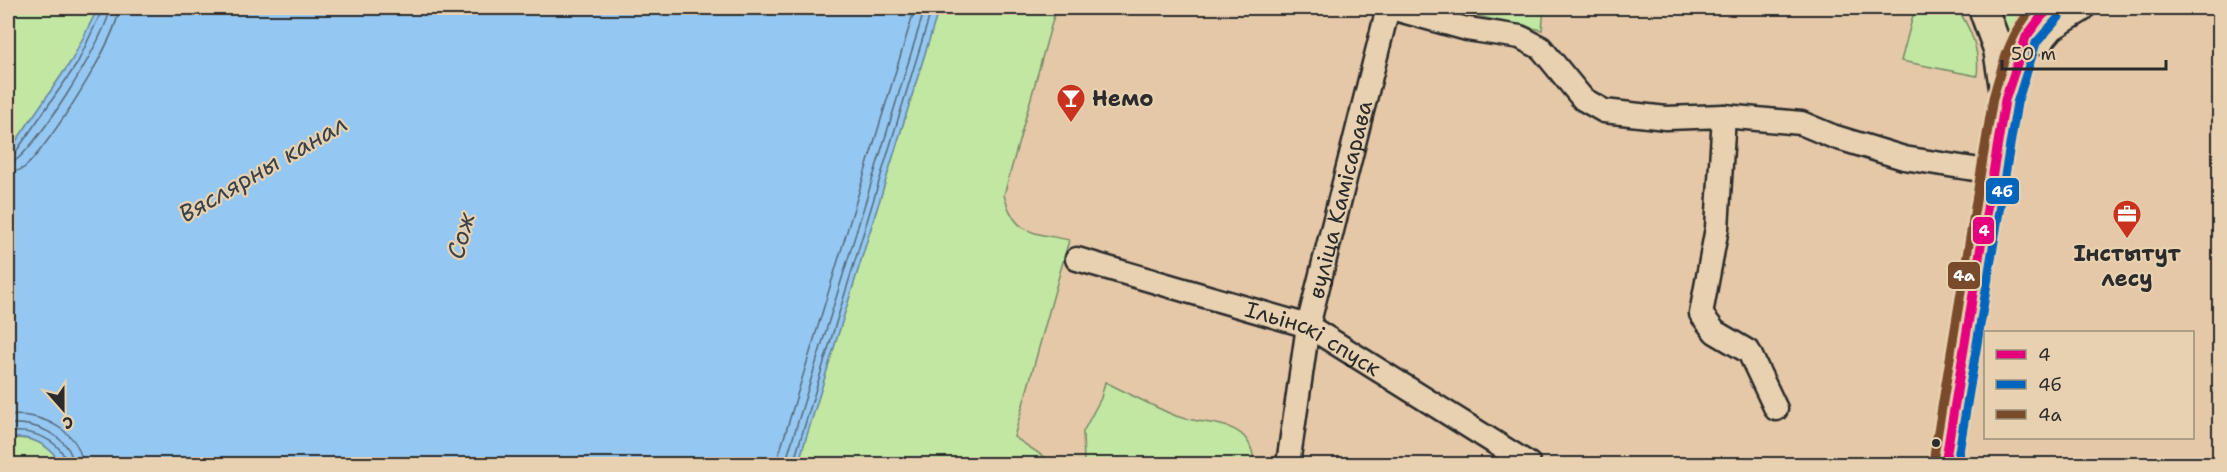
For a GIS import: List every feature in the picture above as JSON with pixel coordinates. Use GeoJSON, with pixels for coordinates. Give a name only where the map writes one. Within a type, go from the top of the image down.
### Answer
{"type":"FeatureCollection","features":[{"type":"Feature","properties":{"kind":"main road"},"geometry":{"type":"LineString","coordinates":[[1983,8],[2002,67],[2005,99]]}},
{"type":"Feature","properties":{"kind":"main road"},"geometry":{"type":"LineString","coordinates":[[1945,465],[2005,99],[2020,45],[2031,27],[2051,8]]}},
{"type":"Feature","properties":{"kind":"main road"},"geometry":{"type":"LineString","coordinates":[[2016,65],[2051,26],[2080,8]]}},
{"type":"Feature","properties":{"kind":"street"},"geometry":{"type":"LineString","coordinates":[[1390,8],[1467,29],[1520,37],[1541,48],[1583,99],[1604,111],[1666,118],[1724,116],[1801,123],[1832,136],[1904,158],[1993,172]]}},
{"type":"Feature","properties":{"kind":"street","name":"вуліца Камісарава"},"geometry":{"type":"LineString","coordinates":[[1288,465],[1308,326],[1390,8]]}},
{"type":"Feature","properties":{"kind":"street"},"geometry":{"type":"LineString","coordinates":[[1724,116],[1717,228],[1701,314],[1715,332],[1749,351],[1776,409]]}},
{"type":"Feature","properties":{"kind":"street","name":"Ільінскі спуск"},"geometry":{"type":"LineString","coordinates":[[1077,259],[1308,326],[1529,465]]}},
{"type":"Feature","properties":{"kind":"green space"},"geometry":{"type":"Polygon","coordinates":[[[8,8],[98,8],[72,60],[8,153],[8,8]]]}},
{"type":"Feature","properties":{"kind":"green space"},"geometry":{"type":"Polygon","coordinates":[[[939,8],[1056,8],[1004,195],[1014,218],[1027,230],[1069,240],[1014,437],[1055,464],[798,464],[939,8]]]}},
{"type":"Feature","properties":{"kind":"green space"},"geometry":{"type":"Polygon","coordinates":[[[1440,8],[1544,8],[1542,30],[1440,8]]]}},
{"type":"Feature","properties":{"kind":"green space"},"geometry":{"type":"Polygon","coordinates":[[[1915,8],[1957,8],[1976,49],[1977,76],[1901,61],[1915,8]]]}},
{"type":"Feature","properties":{"kind":"green space"},"geometry":{"type":"Polygon","coordinates":[[[1992,8],[2022,10],[2010,31],[2006,47],[1992,8]]]}},
{"type":"Feature","properties":{"kind":"green space"},"geometry":{"type":"Polygon","coordinates":[[[1105,382],[1176,416],[1226,426],[1236,431],[1245,438],[1251,449],[1254,464],[1084,464],[1083,432],[1101,398],[1105,382]]]}},
{"type":"Feature","properties":{"kind":"green space"},"geometry":{"type":"Polygon","coordinates":[[[8,439],[29,439],[42,444],[57,457],[61,464],[8,464],[8,439]]]}},
{"type":"Feature","properties":{"kind":"water"},"geometry":{"type":"Polygon","coordinates":[[[98,8],[939,8],[798,464],[61,464],[51,451],[39,442],[24,438],[8,439],[8,153],[72,60],[98,8]]]}},
{"type":"Feature","properties":{"kind":"transit line","name":"4а"},"geometry":{"type":"LineString","coordinates":[[1933,462],[1993,98],[2013,39],[2033,8]]}},
{"type":"Feature","properties":{"kind":"transit line","name":"4"},"geometry":{"type":"LineString","coordinates":[[1945,464],[2005,100],[2026,37],[2051,8]]}},
{"type":"Feature","properties":{"kind":"transit line","name":"4б"},"geometry":{"type":"LineString","coordinates":[[1957,464],[2017,103],[2036,43],[2059,17]]}},
{"type":"Feature","properties":{"kind":"place","name":"Немо"},"geometry":{"type":"Point","coordinates":[1071,124]}},
{"type":"Feature","properties":{"kind":"place","name":"Інстытут лесу"},"geometry":{"type":"Point","coordinates":[2127,240]}},
{"type":"Feature","properties":{"kind":"water label","name":"Вяслярны канал"},"geometry":{"type":"Point","coordinates":[263,169]}},
{"type":"Feature","properties":{"kind":"water label","name":"Сож"},"geometry":{"type":"Point","coordinates":[461,236]}}]}
